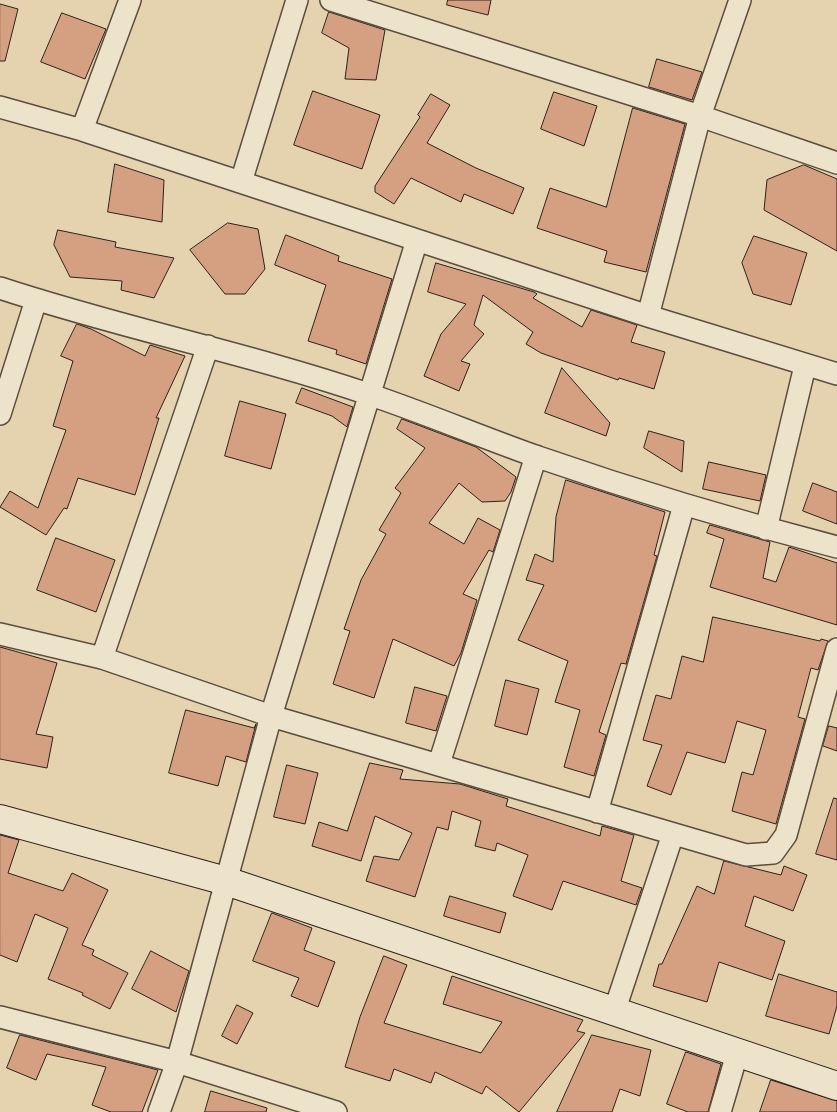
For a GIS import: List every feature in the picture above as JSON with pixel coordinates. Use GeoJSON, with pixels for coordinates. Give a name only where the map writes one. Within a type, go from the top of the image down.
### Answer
{"type":"FeatureCollection","features":[{"type":"Feature","properties":{"kind":"street"},"geometry":{"type":"LineString","coordinates":[[82,130],[130,0]]}},
{"type":"Feature","properties":{"kind":"street"},"geometry":{"type":"LineString","coordinates":[[241,182],[296,0]]}},
{"type":"Feature","properties":{"kind":"street"},"geometry":{"type":"LineString","coordinates":[[331,0],[700,116],[837,163]]}},
{"type":"Feature","properties":{"kind":"street"},"geometry":{"type":"LineString","coordinates":[[648,316],[700,116],[740,0]]}},
{"type":"Feature","properties":{"kind":"street"},"geometry":{"type":"LineString","coordinates":[[0,107],[82,130],[648,316],[805,366],[837,374]]}},
{"type":"Feature","properties":{"kind":"street"},"geometry":{"type":"LineString","coordinates":[[159,1112],[177,1062],[271,716],[416,240]]}},
{"type":"Feature","properties":{"kind":"street"},"geometry":{"type":"LineString","coordinates":[[0,288],[36,300],[208,346],[368,394],[536,456],[684,505],[837,547]]}},
{"type":"Feature","properties":{"kind":"street"},"geometry":{"type":"LineString","coordinates":[[0,414],[36,300]]}},
{"type":"Feature","properties":{"kind":"street"},"geometry":{"type":"LineString","coordinates":[[102,658],[208,346]]}},
{"type":"Feature","properties":{"kind":"street"},"geometry":{"type":"LineString","coordinates":[[766,529],[805,366]]}},
{"type":"Feature","properties":{"kind":"street"},"geometry":{"type":"LineString","coordinates":[[439,764],[536,456]]}},
{"type":"Feature","properties":{"kind":"street"},"geometry":{"type":"LineString","coordinates":[[597,812],[684,505]]}},
{"type":"Feature","properties":{"kind":"street"},"geometry":{"type":"LineString","coordinates":[[0,634],[102,658],[271,716],[746,855],[773,853],[786,834],[830,703],[837,649]]}},
{"type":"Feature","properties":{"kind":"street"},"geometry":{"type":"LineString","coordinates":[[0,819],[226,881],[837,1086]]}},
{"type":"Feature","properties":{"kind":"street"},"geometry":{"type":"LineString","coordinates":[[614,1012],[673,834]]}},
{"type":"Feature","properties":{"kind":"street"},"geometry":{"type":"LineString","coordinates":[[0,1018],[177,1062],[336,1112]]}},
{"type":"Feature","properties":{"kind":"street"},"geometry":{"type":"LineString","coordinates":[[720,1112],[737,1054]]}},
{"type":"Feature","properties":{"kind":"building"},"geometry":{"type":"Polygon","coordinates":[[[448,0],[491,0],[488,15],[447,5],[448,0]]]}},
{"type":"Feature","properties":{"kind":"building"},"geometry":{"type":"Polygon","coordinates":[[[0,4],[18,9],[5,61],[0,61],[0,4]]]}},
{"type":"Feature","properties":{"kind":"building"},"geometry":{"type":"Polygon","coordinates":[[[329,12],[385,30],[376,80],[345,79],[349,48],[322,33],[329,12]]]}},
{"type":"Feature","properties":{"kind":"building"},"geometry":{"type":"Polygon","coordinates":[[[62,13],[106,29],[85,79],[41,62],[62,13]]]}},
{"type":"Feature","properties":{"kind":"building"},"geometry":{"type":"Polygon","coordinates":[[[657,59],[702,72],[692,100],[649,87],[657,59]]]}},
{"type":"Feature","properties":{"kind":"building"},"geometry":{"type":"Polygon","coordinates":[[[313,91],[380,115],[362,169],[294,145],[313,91]]]}},
{"type":"Feature","properties":{"kind":"building"},"geometry":{"type":"Polygon","coordinates":[[[554,92],[597,106],[584,146],[541,129],[554,92]]]}},
{"type":"Feature","properties":{"kind":"building"},"geometry":{"type":"Polygon","coordinates":[[[431,94],[450,105],[427,143],[476,168],[524,188],[513,214],[464,194],[461,202],[411,178],[394,204],[375,192],[375,186],[420,117],[418,115],[431,94]]]}},
{"type":"Feature","properties":{"kind":"building"},"geometry":{"type":"Polygon","coordinates":[[[633,108],[685,124],[646,272],[604,262],[607,251],[537,228],[550,188],[606,207],[633,108]]]}},
{"type":"Feature","properties":{"kind":"building"},"geometry":{"type":"Polygon","coordinates":[[[115,164],[164,180],[162,222],[108,212],[115,164]]]}},
{"type":"Feature","properties":{"kind":"building"},"geometry":{"type":"Polygon","coordinates":[[[804,165],[837,179],[837,251],[764,210],[767,180],[804,165]]]}},
{"type":"Feature","properties":{"kind":"building"},"geometry":{"type":"Polygon","coordinates":[[[228,223],[258,229],[265,269],[245,294],[225,294],[190,250],[228,223]]]}},
{"type":"Feature","properties":{"kind":"building"},"geometry":{"type":"Polygon","coordinates":[[[58,230],[116,242],[115,247],[174,258],[154,298],[121,290],[122,281],[70,277],[54,245],[58,230]]]}},
{"type":"Feature","properties":{"kind":"building"},"geometry":{"type":"Polygon","coordinates":[[[286,235],[339,256],[338,261],[392,279],[366,364],[336,354],[337,350],[308,341],[326,285],[275,265],[286,235]]]}},
{"type":"Feature","properties":{"kind":"building"},"geometry":{"type":"Polygon","coordinates":[[[754,236],[807,253],[791,305],[753,294],[742,263],[754,236]]]}},
{"type":"Feature","properties":{"kind":"building"},"geometry":{"type":"Polygon","coordinates":[[[436,263],[534,292],[537,294],[533,298],[582,327],[591,310],[637,325],[631,342],[665,352],[654,389],[619,378],[618,380],[541,353],[526,344],[533,332],[483,295],[474,325],[484,334],[461,361],[470,364],[459,391],[424,376],[441,334],[466,304],[428,292],[436,263]]]}},
{"type":"Feature","properties":{"kind":"building"},"geometry":{"type":"Polygon","coordinates":[[[77,324],[145,356],[150,345],[185,356],[156,418],[159,418],[135,495],[78,478],[67,509],[64,508],[46,535],[0,507],[10,491],[38,508],[66,430],[53,426],[73,361],[61,356],[77,324]]]}},
{"type":"Feature","properties":{"kind":"building"},"geometry":{"type":"Polygon","coordinates":[[[562,368],[610,423],[606,436],[545,413],[562,368]]]}},
{"type":"Feature","properties":{"kind":"building"},"geometry":{"type":"Polygon","coordinates":[[[302,388],[353,407],[347,427],[332,416],[296,403],[302,388]]]}},
{"type":"Feature","properties":{"kind":"building"},"geometry":{"type":"Polygon","coordinates":[[[240,401],[286,414],[271,469],[225,456],[240,401]]]}},
{"type":"Feature","properties":{"kind":"building"},"geometry":{"type":"Polygon","coordinates":[[[402,419],[476,447],[516,477],[511,492],[505,501],[482,502],[459,483],[429,523],[464,544],[478,518],[500,530],[493,552],[489,550],[463,594],[477,600],[461,653],[454,666],[393,639],[374,698],[333,684],[350,631],[344,629],[361,580],[386,534],[379,530],[401,493],[395,488],[425,448],[397,429],[402,419]]]}},
{"type":"Feature","properties":{"kind":"building"},"geometry":{"type":"Polygon","coordinates":[[[649,431],[684,441],[682,472],[644,448],[649,431]]]}},
{"type":"Feature","properties":{"kind":"building"},"geometry":{"type":"Polygon","coordinates":[[[709,462],[766,475],[760,501],[703,489],[709,462]]]}},
{"type":"Feature","properties":{"kind":"building"},"geometry":{"type":"Polygon","coordinates":[[[566,480],[665,512],[654,555],[657,556],[626,664],[621,663],[599,732],[606,735],[594,776],[564,767],[580,710],[555,702],[568,661],[518,640],[544,585],[526,580],[535,554],[553,562],[556,517],[566,480]]]}},
{"type":"Feature","properties":{"kind":"building"},"geometry":{"type":"Polygon","coordinates":[[[813,483],[837,492],[837,524],[803,511],[813,483]]]}},
{"type":"Feature","properties":{"kind":"building"},"geometry":{"type":"Polygon","coordinates":[[[710,525],[770,542],[763,578],[776,582],[789,547],[837,563],[837,625],[710,587],[724,539],[707,533],[710,525]]]}},
{"type":"Feature","properties":{"kind":"building"},"geometry":{"type":"Polygon","coordinates":[[[56,538],[115,560],[96,612],[37,590],[56,538]]]}},
{"type":"Feature","properties":{"kind":"building"},"geometry":{"type":"Polygon","coordinates":[[[713,617],[820,641],[821,639],[828,641],[818,670],[811,668],[798,717],[805,719],[776,824],[732,811],[742,772],[753,775],[766,730],[737,721],[725,763],[687,752],[671,795],[647,786],[662,745],[643,740],[656,695],[671,699],[682,656],[703,662],[713,617]]]}},
{"type":"Feature","properties":{"kind":"building"},"geometry":{"type":"Polygon","coordinates":[[[0,647],[57,663],[36,734],[53,737],[47,768],[0,759],[0,647]]]}},
{"type":"Feature","properties":{"kind":"building"},"geometry":{"type":"Polygon","coordinates":[[[506,680],[539,689],[527,735],[495,726],[506,680]]]}},
{"type":"Feature","properties":{"kind":"building"},"geometry":{"type":"Polygon","coordinates":[[[415,687],[447,696],[436,731],[406,723],[415,687]]]}},
{"type":"Feature","properties":{"kind":"building"},"geometry":{"type":"Polygon","coordinates":[[[186,710],[254,728],[256,724],[246,762],[226,756],[218,786],[169,773],[186,710]]]}},
{"type":"Feature","properties":{"kind":"building"},"geometry":{"type":"Polygon","coordinates":[[[829,726],[837,728],[837,751],[823,746],[829,726]]]}},
{"type":"Feature","properties":{"kind":"building"},"geometry":{"type":"Polygon","coordinates":[[[370,763],[403,770],[400,779],[460,784],[508,799],[506,806],[600,836],[602,826],[634,835],[621,881],[642,888],[636,905],[563,881],[552,910],[513,896],[528,855],[497,843],[495,851],[475,846],[481,821],[452,811],[448,830],[437,827],[415,897],[366,881],[374,856],[399,860],[412,833],[375,816],[361,861],[312,846],[319,822],[347,831],[370,763]]]}},
{"type":"Feature","properties":{"kind":"building"},"geometry":{"type":"Polygon","coordinates":[[[287,765],[318,773],[305,824],[274,817],[287,765]]]}},
{"type":"Feature","properties":{"kind":"building"},"geometry":{"type":"Polygon","coordinates":[[[834,798],[837,799],[837,860],[816,854],[834,798]]]}},
{"type":"Feature","properties":{"kind":"building"},"geometry":{"type":"Polygon","coordinates":[[[0,835],[19,840],[8,873],[63,891],[72,873],[108,890],[82,945],[94,950],[92,955],[128,973],[110,1009],[82,995],[83,993],[48,979],[68,928],[35,914],[17,962],[0,955],[0,835]]]}},
{"type":"Feature","properties":{"kind":"building"},"geometry":{"type":"Polygon","coordinates":[[[724,861],[781,875],[784,866],[807,875],[793,911],[754,896],[745,926],[785,941],[772,980],[719,962],[707,1002],[653,986],[659,964],[662,964],[697,886],[714,894],[724,861]]]}},
{"type":"Feature","properties":{"kind":"building"},"geometry":{"type":"Polygon","coordinates":[[[450,896],[506,913],[500,933],[444,916],[450,896]]]}},
{"type":"Feature","properties":{"kind":"building"},"geometry":{"type":"Polygon","coordinates":[[[272,913],[312,928],[304,950],[335,962],[318,1007],[291,996],[299,978],[253,961],[272,913]]]}},
{"type":"Feature","properties":{"kind":"building"},"geometry":{"type":"Polygon","coordinates":[[[151,951],[189,971],[176,1012],[132,989],[151,951]]]}},
{"type":"Feature","properties":{"kind":"building"},"geometry":{"type":"Polygon","coordinates":[[[384,956],[407,965],[384,1023],[481,1053],[502,1022],[443,1004],[452,976],[583,1020],[577,1031],[585,1033],[519,1112],[486,1086],[482,1094],[435,1072],[431,1083],[394,1069],[390,1081],[345,1067],[360,1017],[384,956]]]}},
{"type":"Feature","properties":{"kind":"building"},"geometry":{"type":"Polygon","coordinates":[[[779,974],[837,992],[837,1006],[829,1034],[766,1016],[779,974]]]}},
{"type":"Feature","properties":{"kind":"building"},"geometry":{"type":"Polygon","coordinates":[[[237,1005],[253,1013],[237,1044],[222,1036],[237,1005]]]}},
{"type":"Feature","properties":{"kind":"building"},"geometry":{"type":"Polygon","coordinates":[[[20,1035],[158,1070],[142,1112],[111,1112],[92,1105],[106,1067],[47,1054],[36,1080],[7,1068],[20,1035]]]}},
{"type":"Feature","properties":{"kind":"building"},"geometry":{"type":"Polygon","coordinates":[[[592,1035],[651,1050],[640,1096],[620,1089],[612,1112],[557,1112],[592,1035]]]}},
{"type":"Feature","properties":{"kind":"building"},"geometry":{"type":"Polygon","coordinates":[[[686,1052],[721,1064],[708,1112],[688,1112],[667,1104],[686,1052]]]}},
{"type":"Feature","properties":{"kind":"building"},"geometry":{"type":"Polygon","coordinates":[[[771,1080],[837,1101],[837,1112],[760,1112],[771,1080]]]}},
{"type":"Feature","properties":{"kind":"building"},"geometry":{"type":"Polygon","coordinates":[[[211,1091],[267,1108],[266,1112],[205,1112],[211,1091]]]}}]}
